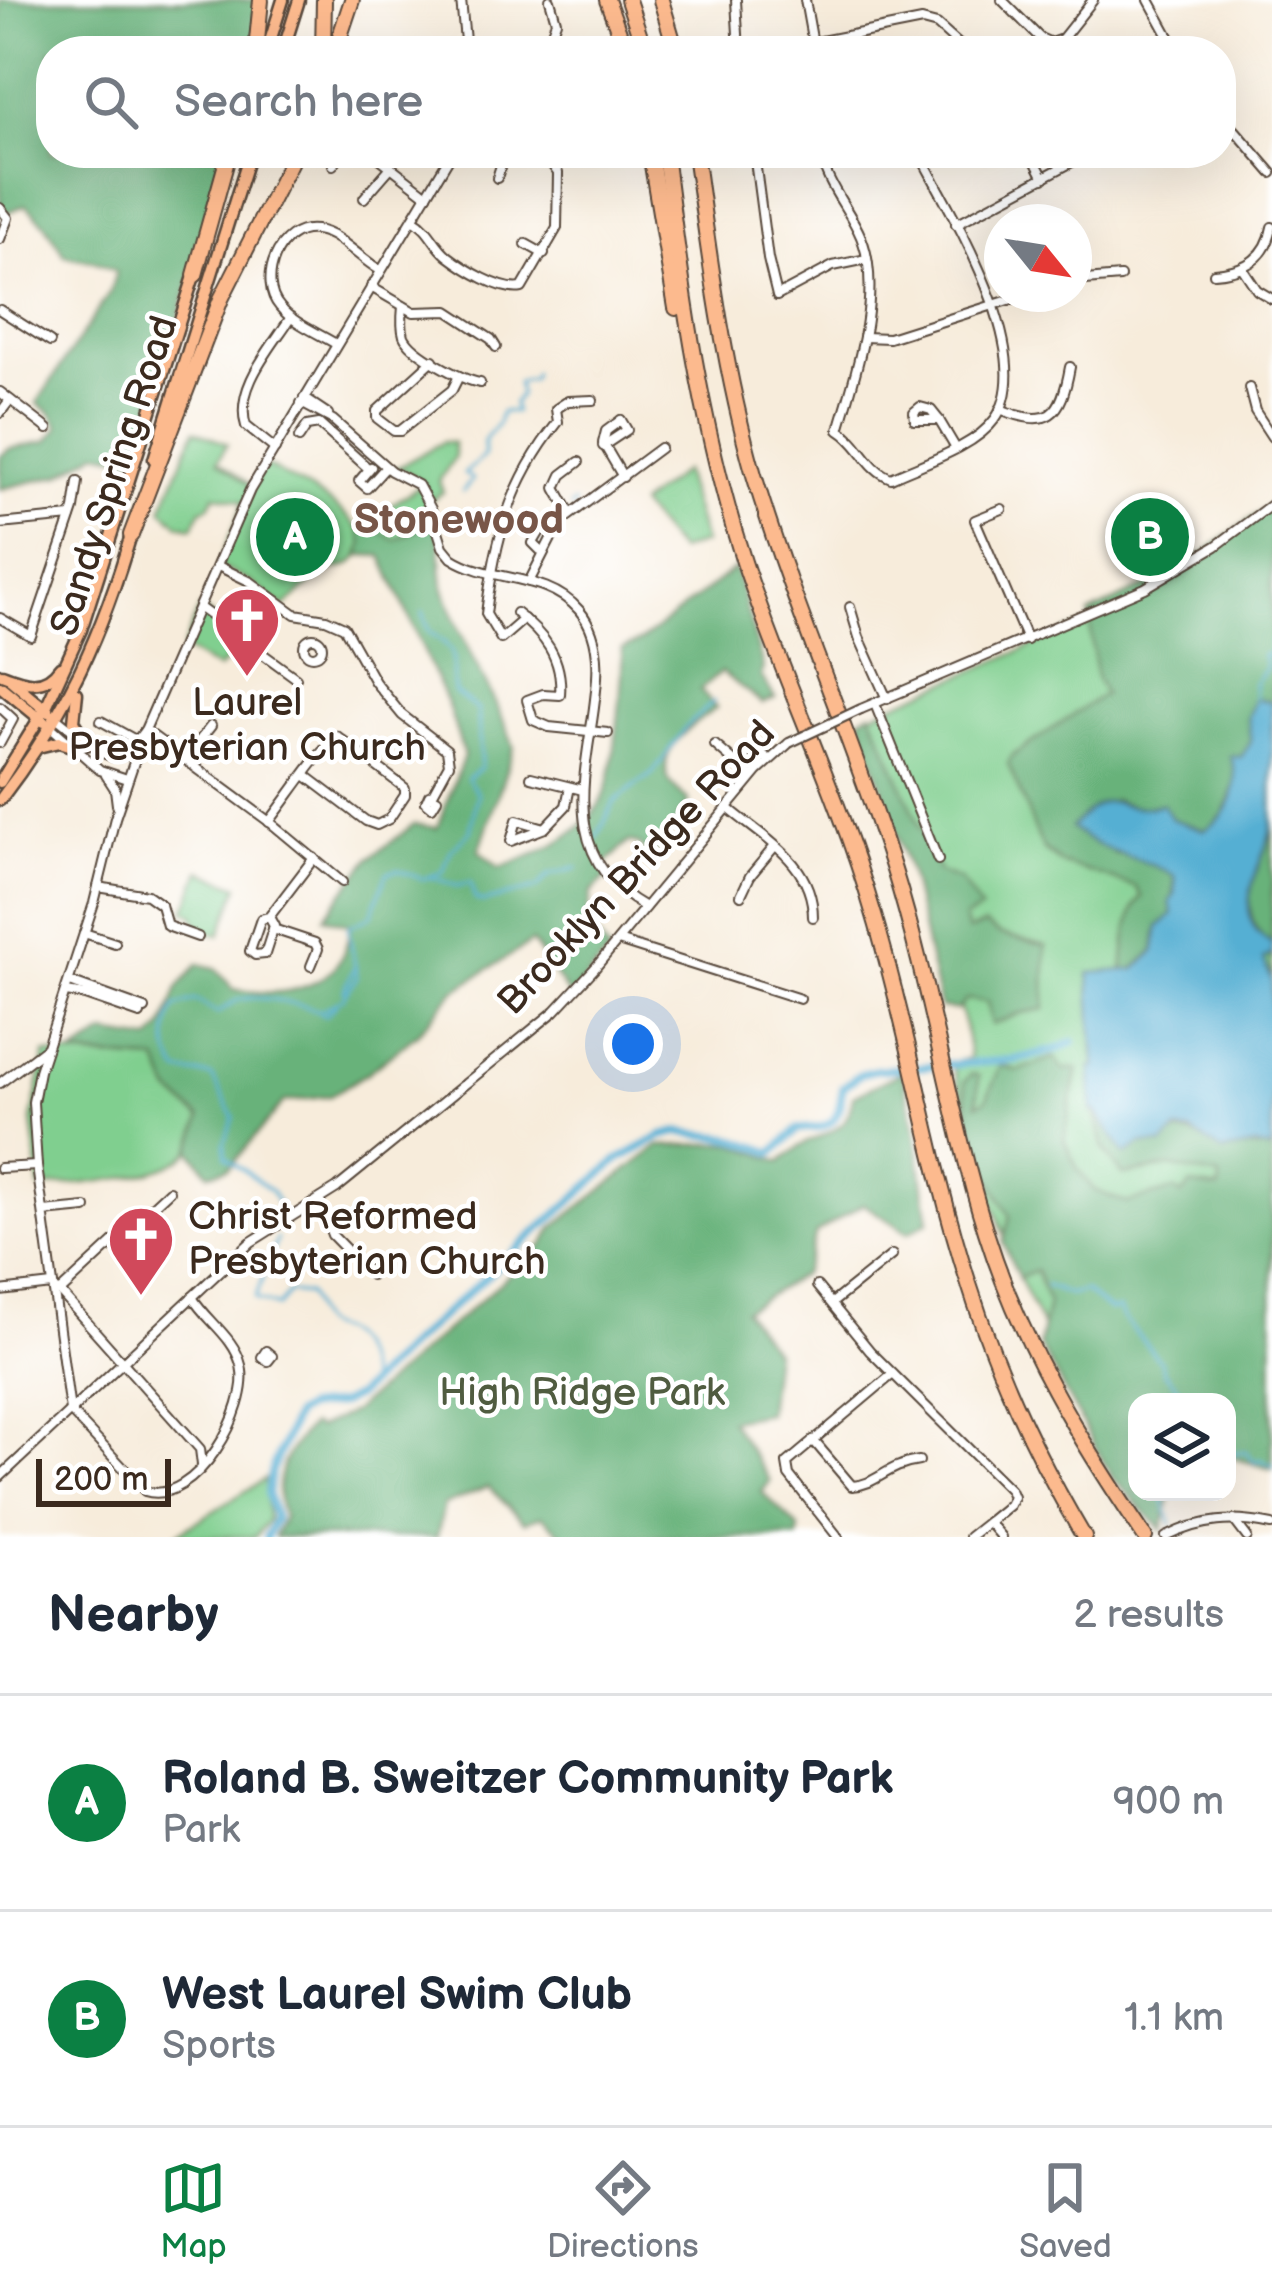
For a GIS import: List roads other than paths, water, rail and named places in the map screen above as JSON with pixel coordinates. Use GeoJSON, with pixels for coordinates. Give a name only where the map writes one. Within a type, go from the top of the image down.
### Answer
{"type":"FeatureCollection","features":[{"type":"Feature","properties":{"kind":"highway"},"geometry":{"type":"LineString","coordinates":[[257,36],[261,0]]}},
{"type":"Feature","properties":{"kind":"highway"},"geometry":{"type":"LineString","coordinates":[[323,36],[324,0]]}},
{"type":"Feature","properties":{"kind":"highway"},"geometry":{"type":"LineString","coordinates":[[340,36],[352,0]]}},
{"type":"Feature","properties":{"kind":"highway"},"geometry":{"type":"LineString","coordinates":[[610,0],[623,36]]}},
{"type":"Feature","properties":{"kind":"highway"},"geometry":{"type":"LineString","coordinates":[[628,0],[639,36]]}},
{"type":"Feature","properties":{"kind":"highway"},"geometry":{"type":"LineString","coordinates":[[665,0],[676,36]]}},
{"type":"Feature","properties":{"kind":"highway"},"geometry":{"type":"LineString","coordinates":[[195,274],[227,168]]}},
{"type":"Feature","properties":{"kind":"highway"},"geometry":{"type":"LineString","coordinates":[[131,536],[221,298],[288,168]]}},
{"type":"Feature","properties":{"kind":"highway"},"geometry":{"type":"LineString","coordinates":[[653,168],[678,320],[732,522],[864,881],[955,1240],[998,1365],[1084,1537]]}},
{"type":"Feature","properties":{"kind":"highway"},"geometry":{"type":"LineString","coordinates":[[667,168],[686,320],[708,433]]}},
{"type":"Feature","properties":{"kind":"highway"},"geometry":{"type":"LineString","coordinates":[[697,168],[718,318],[753,471],[880,828],[986,1231],[1032,1351],[1088,1452],[1144,1536]]}},
{"type":"Feature","properties":{"kind":"main road"},"geometry":{"type":"LineString","coordinates":[[272,36],[283,0]]}},
{"type":"Feature","properties":{"kind":"main road"},"geometry":{"type":"LineString","coordinates":[[288,36],[299,0]]}},
{"type":"Feature","properties":{"kind":"main road","name":"Sandy Spring Road"},"geometry":{"type":"LineString","coordinates":[[0,800],[54,723],[99,636],[245,168]]}},
{"type":"Feature","properties":{"kind":"main road","name":"Sandy Spring Road"},"geometry":{"type":"LineString","coordinates":[[0,782],[42,713],[88,610],[195,274]]}},
{"type":"Feature","properties":{"kind":"main road"},"geometry":{"type":"LineString","coordinates":[[1,677],[31,684],[51,678],[88,610]]}},
{"type":"Feature","properties":{"kind":"main road"},"geometry":{"type":"LineString","coordinates":[[94,748],[76,726],[72,708],[99,636]]}},
{"type":"Feature","properties":{"kind":"main road"},"geometry":{"type":"LineString","coordinates":[[1,677],[54,723]]}},
{"type":"Feature","properties":{"kind":"main road"},"geometry":{"type":"LineString","coordinates":[[38,747],[59,742],[71,746]]}},
{"type":"Feature","properties":{"kind":"street"},"geometry":{"type":"LineString","coordinates":[[461,0],[465,36]]}},
{"type":"Feature","properties":{"kind":"street"},"geometry":{"type":"LineString","coordinates":[[550,0],[556,25],[551,36]]}},
{"type":"Feature","properties":{"kind":"street"},"geometry":{"type":"LineString","coordinates":[[736,0],[739,36]]}},
{"type":"Feature","properties":{"kind":"street"},"geometry":{"type":"LineString","coordinates":[[805,0],[812,36]]}},
{"type":"Feature","properties":{"kind":"street"},"geometry":{"type":"LineString","coordinates":[[1002,0],[1038,36]]}},
{"type":"Feature","properties":{"kind":"street"},"geometry":{"type":"LineString","coordinates":[[1149,0],[1169,36]]}},
{"type":"Feature","properties":{"kind":"street"},"geometry":{"type":"LineString","coordinates":[[1065,36],[1087,2]]}},
{"type":"Feature","properties":{"kind":"street"},"geometry":{"type":"LineString","coordinates":[[851,36],[922,21],[937,25],[949,36]]}},
{"type":"Feature","properties":{"kind":"street"},"geometry":{"type":"LineString","coordinates":[[1236,131],[1272,173]]}},
{"type":"Feature","properties":{"kind":"street"},"geometry":{"type":"LineString","coordinates":[[364,197],[390,168]]}},
{"type":"Feature","properties":{"kind":"street"},"geometry":{"type":"LineString","coordinates":[[392,168],[427,195]]}},
{"type":"Feature","properties":{"kind":"street"},"geometry":{"type":"LineString","coordinates":[[192,1298],[231,1342],[241,1365],[242,1387],[215,1451],[170,1492],[151,1494],[136,1484],[70,1411],[37,1166],[33,1102],[139,742],[250,490],[441,168]]}},
{"type":"Feature","properties":{"kind":"street"},"geometry":{"type":"LineString","coordinates":[[497,178],[499,168]]}},
{"type":"Feature","properties":{"kind":"street"},"geometry":{"type":"LineString","coordinates":[[412,219],[430,230],[446,254],[508,289],[525,286],[557,228],[556,168]]}},
{"type":"Feature","properties":{"kind":"street"},"geometry":{"type":"LineString","coordinates":[[756,168],[777,296],[829,268],[867,260]]}},
{"type":"Feature","properties":{"kind":"street"},"geometry":{"type":"LineString","coordinates":[[826,168],[863,240],[867,260],[864,337],[839,430],[854,439],[872,467],[888,478],[988,427],[1000,410],[1007,385],[994,312]]}},
{"type":"Feature","properties":{"kind":"street"},"geometry":{"type":"LineString","coordinates":[[927,168],[984,287]]}},
{"type":"Feature","properties":{"kind":"street"},"geometry":{"type":"LineString","coordinates":[[1038,168],[1044,179]]}},
{"type":"Feature","properties":{"kind":"street"},"geometry":{"type":"LineString","coordinates":[[956,224],[1063,168]]}},
{"type":"Feature","properties":{"kind":"street"},"geometry":{"type":"LineString","coordinates":[[0,208],[8,225],[0,239]]}},
{"type":"Feature","properties":{"kind":"street"},"geometry":{"type":"LineString","coordinates":[[1214,274],[1243,269],[1266,246],[1272,227]]}},
{"type":"Feature","properties":{"kind":"street"},"geometry":{"type":"LineString","coordinates":[[336,344],[291,317],[274,299],[270,281],[281,247],[295,233],[325,232],[380,270]]}},
{"type":"Feature","properties":{"kind":"street"},"geometry":{"type":"LineString","coordinates":[[526,244],[544,254]]}},
{"type":"Feature","properties":{"kind":"street"},"geometry":{"type":"LineString","coordinates":[[1243,269],[1257,290],[1272,299]]}},
{"type":"Feature","properties":{"kind":"street"},"geometry":{"type":"LineString","coordinates":[[1092,279],[1120,277]]}},
{"type":"Feature","properties":{"kind":"street"},"geometry":{"type":"LineString","coordinates":[[371,287],[423,315],[448,311],[496,347]]}},
{"type":"Feature","properties":{"kind":"street"},"geometry":{"type":"LineString","coordinates":[[403,306],[406,341],[460,376],[480,383]]}},
{"type":"Feature","properties":{"kind":"street"},"geometry":{"type":"LineString","coordinates":[[0,310],[50,342]]}},
{"type":"Feature","properties":{"kind":"street"},"geometry":{"type":"LineString","coordinates":[[864,337],[889,338],[984,310]]}},
{"type":"Feature","properties":{"kind":"street"},"geometry":{"type":"LineString","coordinates":[[275,449],[246,426],[243,401],[291,317]]}},
{"type":"Feature","properties":{"kind":"street"},"geometry":{"type":"LineString","coordinates":[[433,360],[380,406],[377,418],[394,431],[452,390],[460,376]]}},
{"type":"Feature","properties":{"kind":"street"},"geometry":{"type":"LineString","coordinates":[[1000,410],[1031,421],[1050,415],[1063,401],[1070,367]]}},
{"type":"Feature","properties":{"kind":"street"},"geometry":{"type":"LineString","coordinates":[[1249,388],[1255,411],[1272,437]]}},
{"type":"Feature","properties":{"kind":"street"},"geometry":{"type":"LineString","coordinates":[[0,392],[48,429]]}},
{"type":"Feature","properties":{"kind":"street"},"geometry":{"type":"LineString","coordinates":[[0,413],[10,400]]}},
{"type":"Feature","properties":{"kind":"street"},"geometry":{"type":"LineString","coordinates":[[303,400],[369,469]]}},
{"type":"Feature","properties":{"kind":"street"},"geometry":{"type":"LineString","coordinates":[[593,400],[573,400],[556,409],[557,424],[533,454],[509,499],[486,610],[501,639],[513,632],[520,616],[549,645],[560,694],[527,700],[529,712],[543,725],[608,733]]}},
{"type":"Feature","properties":{"kind":"street"},"geometry":{"type":"LineString","coordinates":[[621,420],[627,430],[603,446],[623,477]]}},
{"type":"Feature","properties":{"kind":"street"},"geometry":{"type":"LineString","coordinates":[[939,420],[955,447]]}},
{"type":"Feature","properties":{"kind":"street"},"geometry":{"type":"LineString","coordinates":[[299,438],[313,423],[330,425],[419,487],[450,556],[567,599],[584,617],[596,658],[584,819],[603,868],[622,891],[646,907]]}},
{"type":"Feature","properties":{"kind":"street"},"geometry":{"type":"LineString","coordinates":[[529,582],[543,553],[533,547],[542,526],[555,528],[660,448]]}},
{"type":"Feature","properties":{"kind":"street"},"geometry":{"type":"LineString","coordinates":[[570,513],[556,492],[561,477],[579,462]]}},
{"type":"Feature","properties":{"kind":"street"},"geometry":{"type":"LineString","coordinates":[[382,464],[367,488],[359,481],[369,469],[382,464]]}},
{"type":"Feature","properties":{"kind":"street"},"geometry":{"type":"LineString","coordinates":[[0,618],[31,636],[71,518],[77,482]]}},
{"type":"Feature","properties":{"kind":"street","name":"Brooklyn Bridge Road"},"geometry":{"type":"LineString","coordinates":[[0,1477],[251,1242],[319,1200],[555,1011],[752,777],[789,743],[1162,579],[1272,504]]}},
{"type":"Feature","properties":{"kind":"street"},"geometry":{"type":"LineString","coordinates":[[1002,508],[975,520],[1027,640]]}},
{"type":"Feature","properties":{"kind":"street"},"geometry":{"type":"LineString","coordinates":[[0,524],[71,518]]}},
{"type":"Feature","properties":{"kind":"street"},"geometry":{"type":"LineString","coordinates":[[218,566],[251,582],[291,613],[344,627],[375,682],[402,715],[448,750],[449,764],[432,795]]}},
{"type":"Feature","properties":{"kind":"street"},"geometry":{"type":"LineString","coordinates":[[850,607],[887,699]]}},
{"type":"Feature","properties":{"kind":"street"},"geometry":{"type":"LineString","coordinates":[[200,608],[296,678]]}},
{"type":"Feature","properties":{"kind":"street"},"geometry":{"type":"LineString","coordinates":[[312,639],[321,619]]}},
{"type":"Feature","properties":{"kind":"street"},"geometry":{"type":"LineString","coordinates":[[874,704],[938,860]]}},
{"type":"Feature","properties":{"kind":"street"},"geometry":{"type":"LineString","coordinates":[[0,707],[12,715],[0,743]]}},
{"type":"Feature","properties":{"kind":"street"},"geometry":{"type":"LineString","coordinates":[[101,721],[139,742]]}},
{"type":"Feature","properties":{"kind":"street"},"geometry":{"type":"LineString","coordinates":[[54,723],[116,789],[118,810]]}},
{"type":"Feature","properties":{"kind":"street"},"geometry":{"type":"LineString","coordinates":[[54,723],[94,748],[127,779]]}},
{"type":"Feature","properties":{"kind":"street"},"geometry":{"type":"LineString","coordinates":[[184,760],[211,726]]}},
{"type":"Feature","properties":{"kind":"street"},"geometry":{"type":"LineString","coordinates":[[145,730],[342,882]]}},
{"type":"Feature","properties":{"kind":"street"},"geometry":{"type":"LineString","coordinates":[[269,822],[305,775],[332,740],[341,736],[405,788],[405,795],[389,819],[377,826],[305,775]]}},
{"type":"Feature","properties":{"kind":"street"},"geometry":{"type":"LineString","coordinates":[[94,748],[122,757],[139,742]]}},
{"type":"Feature","properties":{"kind":"street"},"geometry":{"type":"LineString","coordinates":[[715,745],[752,777]]}},
{"type":"Feature","properties":{"kind":"street"},"geometry":{"type":"LineString","coordinates":[[739,766],[752,747],[769,759]]}},
{"type":"Feature","properties":{"kind":"street"},"geometry":{"type":"LineString","coordinates":[[100,770],[127,779]]}},
{"type":"Feature","properties":{"kind":"street"},"geometry":{"type":"LineString","coordinates":[[531,777],[583,790]]}},
{"type":"Feature","properties":{"kind":"street"},"geometry":{"type":"LineString","coordinates":[[545,828],[566,806],[570,787]]}},
{"type":"Feature","properties":{"kind":"street"},"geometry":{"type":"LineString","coordinates":[[727,807],[800,869],[813,917]]}},
{"type":"Feature","properties":{"kind":"street"},"geometry":{"type":"LineString","coordinates":[[741,896],[750,876],[775,846]]}},
{"type":"Feature","properties":{"kind":"street"},"geometry":{"type":"LineString","coordinates":[[269,916],[273,929],[263,956],[251,953],[261,919],[269,916],[314,858]]}},
{"type":"Feature","properties":{"kind":"street"},"geometry":{"type":"LineString","coordinates":[[98,887],[147,895],[161,905],[167,926],[198,937]]}},
{"type":"Feature","properties":{"kind":"street"},"geometry":{"type":"LineString","coordinates":[[161,905],[171,899]]}},
{"type":"Feature","properties":{"kind":"street"},"geometry":{"type":"LineString","coordinates":[[273,929],[315,943],[318,949],[311,966]]}},
{"type":"Feature","properties":{"kind":"street"},"geometry":{"type":"LineString","coordinates":[[85,933],[115,943]]}},
{"type":"Feature","properties":{"kind":"street"},"geometry":{"type":"LineString","coordinates":[[618,941],[800,999]]}},
{"type":"Feature","properties":{"kind":"street"},"geometry":{"type":"LineString","coordinates":[[68,987],[142,1011]]}},
{"type":"Feature","properties":{"kind":"street"},"geometry":{"type":"LineString","coordinates":[[0,1083],[48,1048]]}},
{"type":"Feature","properties":{"kind":"street"},"geometry":{"type":"LineString","coordinates":[[0,1168],[37,1166]]}},
{"type":"Feature","properties":{"kind":"street"},"geometry":{"type":"LineString","coordinates":[[0,1291],[55,1290],[169,1191]]}},
{"type":"Feature","properties":{"kind":"street"},"geometry":{"type":"LineString","coordinates":[[319,1200],[332,1235],[371,1275]]}},
{"type":"Feature","properties":{"kind":"street"},"geometry":{"type":"LineString","coordinates":[[44,1212],[86,1208]]}},
{"type":"Feature","properties":{"kind":"street"},"geometry":{"type":"LineString","coordinates":[[832,1303],[892,1255]]}},
{"type":"Feature","properties":{"kind":"street"},"geometry":{"type":"LineString","coordinates":[[817,1286],[865,1345],[1010,1490],[1009,1505],[969,1537]]}},
{"type":"Feature","properties":{"kind":"street"},"geometry":{"type":"LineString","coordinates":[[55,1290],[193,1446],[202,1466]]}},
{"type":"Feature","properties":{"kind":"street"},"geometry":{"type":"LineString","coordinates":[[241,1365],[262,1358]]}},
{"type":"Feature","properties":{"kind":"street"},"geometry":{"type":"LineString","coordinates":[[838,1537],[786,1469],[790,1458],[893,1374]]}},
{"type":"Feature","properties":{"kind":"street"},"geometry":{"type":"LineString","coordinates":[[814,1440],[852,1486],[866,1485],[894,1464],[919,1461]]}},
{"type":"Feature","properties":{"kind":"street"},"geometry":{"type":"LineString","coordinates":[[193,1446],[215,1451]]}},
{"type":"Feature","properties":{"kind":"street"},"geometry":{"type":"LineString","coordinates":[[1234,1519],[1247,1537]]}},
{"type":"Feature","properties":{"kind":"street"},"geometry":{"type":"LineString","coordinates":[[1166,1537],[1199,1523],[1234,1519],[1272,1525]]}},
{"type":"Feature","properties":{"kind":"street"},"geometry":{"type":"LineString","coordinates":[[988,1522],[1001,1537]]}},
{"type":"Feature","properties":{"kind":"water"},"geometry":{"type":"Polygon","coordinates":[[[1255,698],[1272,702],[1272,825],[1249,903],[1258,932],[1272,943],[1272,955],[1264,959],[1272,980],[1272,1147],[1223,1152],[1191,1132],[1176,1131],[1163,1145],[1142,1144],[1125,1155],[1096,1111],[1092,1112],[1091,1068],[1095,1067],[1089,973],[1135,969],[1154,952],[1159,926],[1173,915],[1170,902],[1175,876],[1097,844],[1071,828],[1107,802],[1134,807],[1162,804],[1172,819],[1204,830],[1214,824],[1232,798],[1235,777],[1230,756],[1241,757],[1251,742],[1247,718],[1255,698]]]}},
{"type":"Feature","properties":{"kind":"waterway"},"geometry":{"type":"LineString","coordinates":[[463,491],[473,479],[464,474],[484,456],[484,441],[501,412],[515,412],[513,403],[520,395],[517,382],[532,379],[534,373]]}},
{"type":"Feature","properties":{"kind":"waterway"},"geometry":{"type":"LineString","coordinates":[[571,507],[575,504]]}},
{"type":"Feature","properties":{"kind":"waterway"},"geometry":{"type":"LineString","coordinates":[[279,1206],[271,1191],[226,1157],[224,1143],[234,1118],[212,1076],[179,1072],[169,1048],[169,1024],[175,1007],[196,1000],[217,1013],[251,998],[320,1011],[342,999],[357,977],[348,927],[371,916],[387,873],[398,870],[423,879],[443,872],[451,850],[470,831],[478,794],[467,778],[481,768],[478,710],[455,693],[451,652],[429,632],[423,612]]}},
{"type":"Feature","properties":{"kind":"waterway"},"geometry":{"type":"LineString","coordinates":[[1255,698],[1254,683],[1266,668],[1263,655],[1270,654],[1272,640]]}},
{"type":"Feature","properties":{"kind":"waterway"},"geometry":{"type":"LineString","coordinates":[[596,839],[615,801],[653,773],[686,727],[714,701]]}},
{"type":"Feature","properties":{"kind":"waterway"},"geometry":{"type":"LineString","coordinates":[[432,877],[457,886],[470,883],[475,899],[483,902],[537,888],[549,875],[577,868]]}},
{"type":"Feature","properties":{"kind":"waterway"},"geometry":{"type":"LineString","coordinates":[[344,991],[354,968]]}},
{"type":"Feature","properties":{"kind":"waterway"},"geometry":{"type":"LineString","coordinates":[[321,1013],[326,1015],[336,1004]]}},
{"type":"Feature","properties":{"kind":"waterway"},"geometry":{"type":"LineString","coordinates":[[266,1537],[275,1518],[268,1494],[271,1471],[295,1415],[358,1395],[618,1160],[678,1132],[732,1138],[773,1153],[798,1129],[832,1121],[843,1087],[860,1074],[1015,1060],[1073,1042]]}},
{"type":"Feature","properties":{"kind":"waterway"},"geometry":{"type":"LineString","coordinates":[[277,1239],[255,1299],[278,1307],[289,1292],[307,1294],[320,1323],[353,1343],[369,1385]]}},
{"type":"Feature","properties":{"kind":"waterway"},"geometry":{"type":"LineString","coordinates":[[1046,1286],[1070,1295],[1085,1291],[1110,1311],[1119,1309],[1183,1393]]}},
{"type":"Feature","properties":{"kind":"waterway"},"geometry":{"type":"LineString","coordinates":[[1236,1453],[1246,1451],[1255,1463],[1260,1459],[1272,1466]]}},
{"type":"Feature","properties":{"kind":"waterway"},"geometry":{"type":"LineString","coordinates":[[1164,1501],[1172,1524]]}},
{"type":"Feature","properties":{"kind":"place","name":"Roland B. Sweitzer Community Park"},"geometry":{"type":"Point","coordinates":[295,537]}},
{"type":"Feature","properties":{"kind":"place","name":"West Laurel Swim Club"},"geometry":{"type":"Point","coordinates":[1150,537]}},
{"type":"Feature","properties":{"kind":"place","name":"Laurel Presbyterian Church"},"geometry":{"type":"Point","coordinates":[247,679]}},
{"type":"Feature","properties":{"kind":"place","name":"Christ Reformed Presbyterian Church"},"geometry":{"type":"Point","coordinates":[141,1298]}},
{"type":"Feature","properties":{"kind":"district","name":"Stonewood"},"geometry":{"type":"Point","coordinates":[459,520]}},
{"type":"Feature","properties":{"kind":"park label","name":"High Ridge Park"},"geometry":{"type":"Point","coordinates":[582,1393]}}]}
